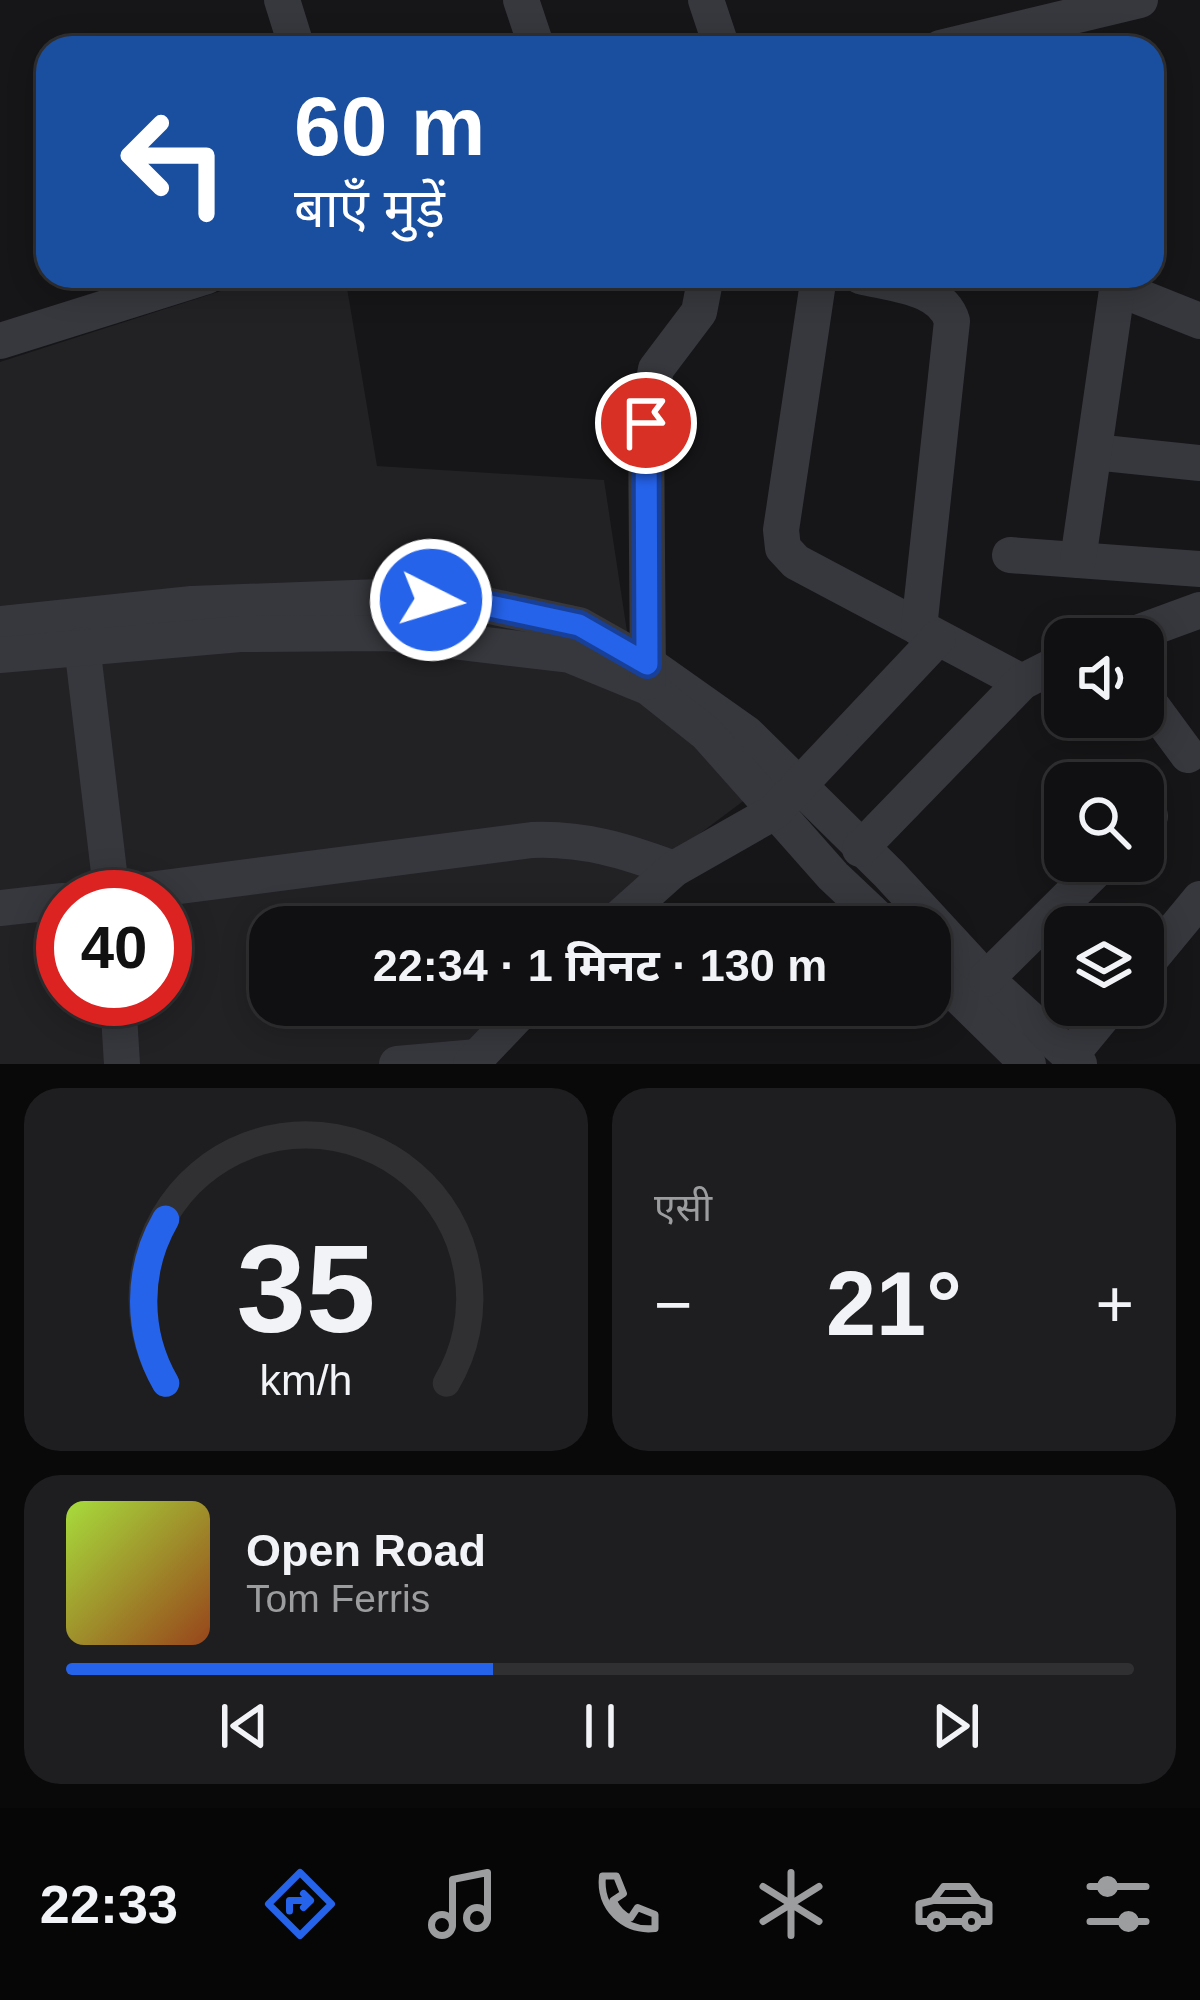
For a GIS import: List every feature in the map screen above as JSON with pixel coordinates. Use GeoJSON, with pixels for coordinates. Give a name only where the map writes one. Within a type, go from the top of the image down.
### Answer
{"type":"FeatureCollection","features":[{"type":"Feature","properties":{"kind":"street"},"geometry":{"type":"LineString","coordinates":[[282,0],[293,36]]}},
{"type":"Feature","properties":{"kind":"street"},"geometry":{"type":"LineString","coordinates":[[521,0],[533,36]]}},
{"type":"Feature","properties":{"kind":"street"},"geometry":{"type":"LineString","coordinates":[[706,0],[718,36]]}},
{"type":"Feature","properties":{"kind":"street"},"geometry":{"type":"LineString","coordinates":[[968,36],[1019,14],[1140,0]]}},
{"type":"Feature","properties":{"kind":"street"},"geometry":{"type":"LineString","coordinates":[[0,341],[169,288]]}},
{"type":"Feature","properties":{"kind":"street"},"geometry":{"type":"LineString","coordinates":[[648,676],[646,423],[656,369],[699,312],[704,288]]}},
{"type":"Feature","properties":{"kind":"street"},"geometry":{"type":"LineString","coordinates":[[817,288],[783,548],[796,562],[1022,682]]}},
{"type":"Feature","properties":{"kind":"street"},"geometry":{"type":"LineString","coordinates":[[633,906],[674,869],[786,800],[928,633],[952,321],[941,300],[900,288]]}},
{"type":"Feature","properties":{"kind":"street"},"geometry":{"type":"LineString","coordinates":[[1078,560],[1117,288]]}},
{"type":"Feature","properties":{"kind":"street"},"geometry":{"type":"LineString","coordinates":[[1131,288],[1200,321]]}},
{"type":"Feature","properties":{"kind":"street"},"geometry":{"type":"LineString","coordinates":[[1094,452],[1200,463]]}},
{"type":"Feature","properties":{"kind":"street"},"geometry":{"type":"LineString","coordinates":[[1010,555],[1200,569]]}},
{"type":"Feature","properties":{"kind":"street"},"geometry":{"type":"LineString","coordinates":[[0,624],[193,604],[385,615],[648,676],[707,734],[786,800],[889,874],[986,979],[1014,1048]]}},
{"type":"Feature","properties":{"kind":"street"},"geometry":{"type":"LineString","coordinates":[[1164,623],[1200,610]]}},
{"type":"Feature","properties":{"kind":"street"},"geometry":{"type":"LineString","coordinates":[[0,655],[240,634],[385,615]]}},
{"type":"Feature","properties":{"kind":"street"},"geometry":{"type":"LineString","coordinates":[[82,645],[104,870]]}},
{"type":"Feature","properties":{"kind":"street"},"geometry":{"type":"LineString","coordinates":[[860,849],[1022,682],[1044,671]]}},
{"type":"Feature","properties":{"kind":"street"},"geometry":{"type":"LineString","coordinates":[[1164,722],[1188,755]]}},
{"type":"Feature","properties":{"kind":"street"},"geometry":{"type":"LineString","coordinates":[[786,800],[870,906]]}},
{"type":"Feature","properties":{"kind":"street"},"geometry":{"type":"LineString","coordinates":[[192,885],[532,840],[567,839],[618,848],[674,869]]}},
{"type":"Feature","properties":{"kind":"street"},"geometry":{"type":"LineString","coordinates":[[986,979],[1084,882]]}},
{"type":"Feature","properties":{"kind":"street"},"geometry":{"type":"LineString","coordinates":[[1164,943],[1200,899]]}},
{"type":"Feature","properties":{"kind":"street"},"geometry":{"type":"LineString","coordinates":[[0,908],[36,904]]}},
{"type":"Feature","properties":{"kind":"street"},"geometry":{"type":"LineString","coordinates":[[951,988],[1014,1048],[1074,1060],[1097,1026]]}},
{"type":"Feature","properties":{"kind":"street"},"geometry":{"type":"LineString","coordinates":[[120,1026],[122,1064]]}},
{"type":"Feature","properties":{"kind":"street"},"geometry":{"type":"LineString","coordinates":[[397,1064],[474,1061],[507,1026]]}},
{"type":"Feature","properties":{"kind":"shaded area"},"geometry":{"type":"Polygon","coordinates":[[[231,288],[347,288],[377,466],[604,480],[635,684],[746,799],[662,862],[617,906],[249,906],[249,1026],[495,1026],[456,1064],[0,1064],[0,362],[231,288]]]}},
{"type":"Feature","properties":{"kind":"route"},"geometry":{"type":"LineString","coordinates":[[431,600],[476,603],[579,625],[647,664],[646,423]]}}]}
